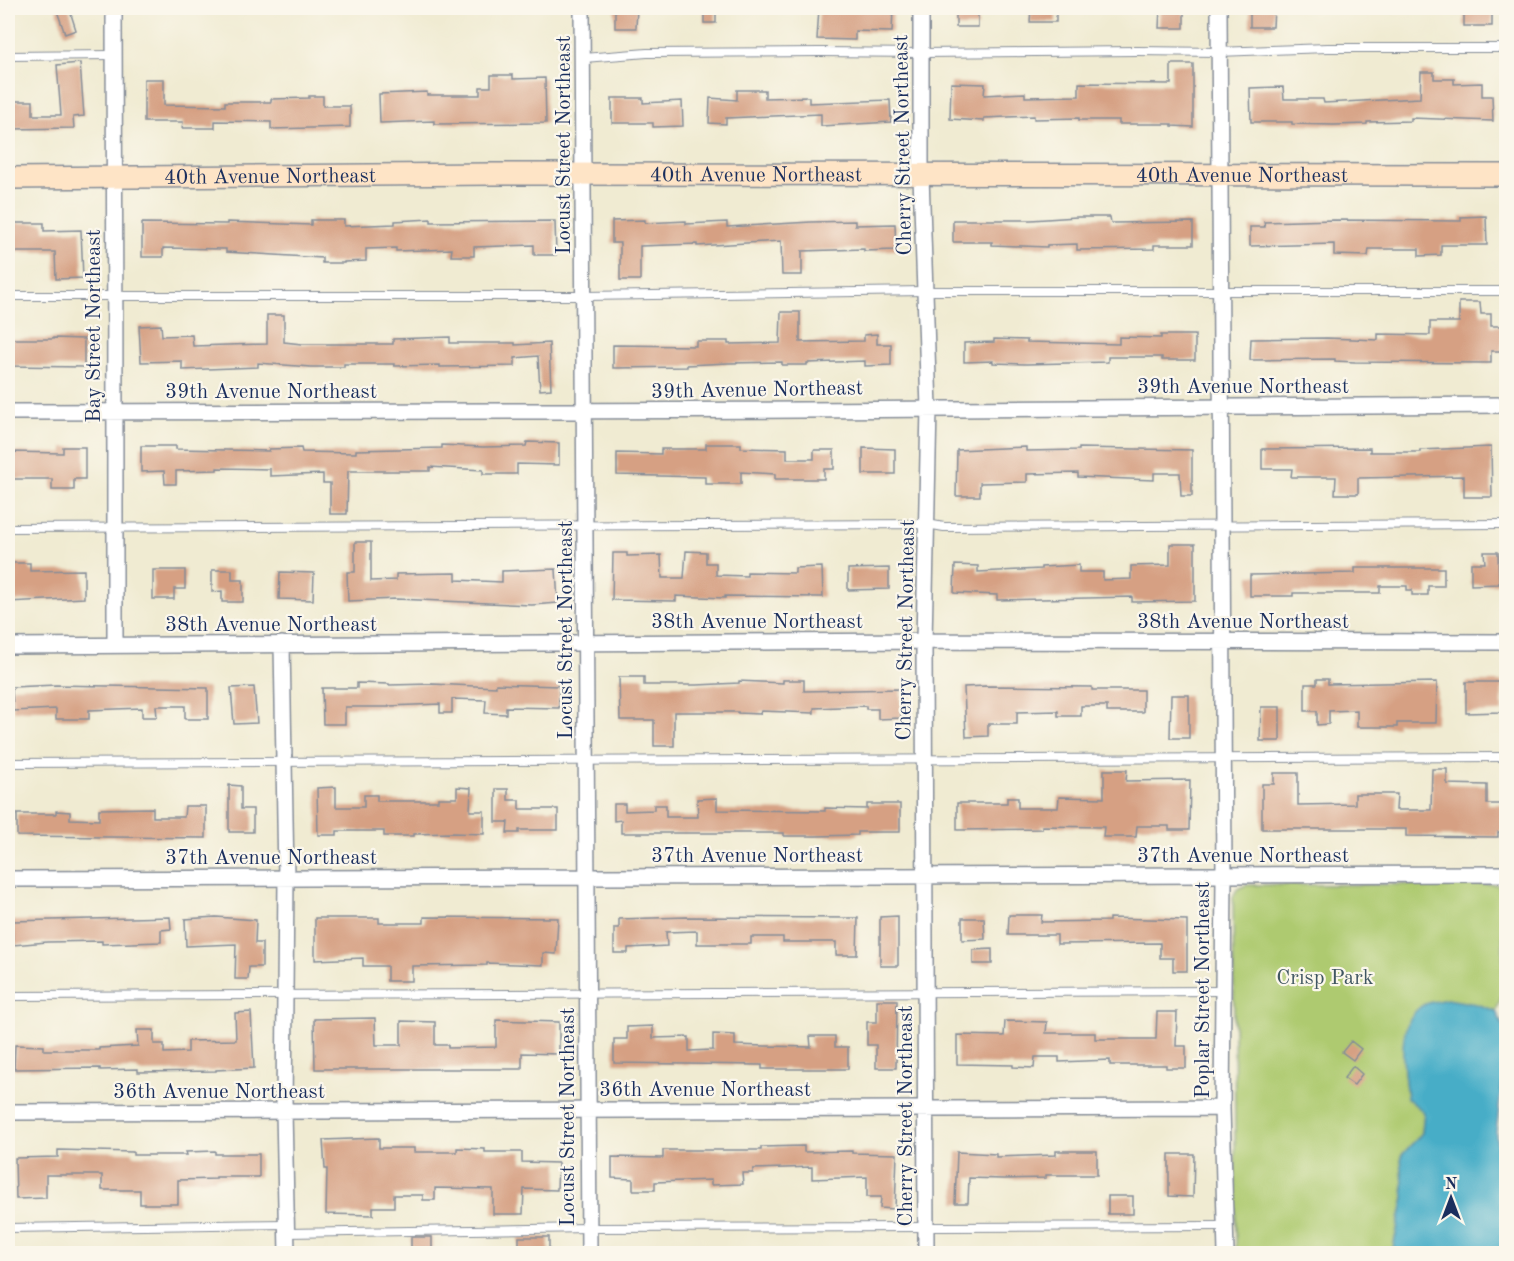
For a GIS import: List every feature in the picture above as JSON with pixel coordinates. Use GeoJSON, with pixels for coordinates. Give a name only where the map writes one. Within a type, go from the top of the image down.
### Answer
{"type":"FeatureCollection","features":[{"type":"Feature","properties":{"kind":"street","name":"Bay Street Northeast"},"geometry":{"type":"LineString","coordinates":[[114,8],[115,645]]}},
{"type":"Feature","properties":{"kind":"street","name":"Locust Street Northeast"},"geometry":{"type":"LineString","coordinates":[[582,8],[589,1254]]}},
{"type":"Feature","properties":{"kind":"street","name":"Cherry Street Northeast"},"geometry":{"type":"LineString","coordinates":[[921,8],[921,176],[929,408],[924,641],[927,993],[926,1254]]}},
{"type":"Feature","properties":{"kind":"street","name":"Poplar Street Northeast"},"geometry":{"type":"LineString","coordinates":[[1219,8],[1224,876],[1222,1108],[1226,1254]]}},
{"type":"Feature","properties":{"kind":"street","name":"40th Avenue Northeast"},"geometry":{"type":"LineString","coordinates":[[8,178],[584,174],[1506,175]]}},
{"type":"Feature","properties":{"kind":"street","name":"39th Avenue Northeast"},"geometry":{"type":"LineString","coordinates":[[8,412],[585,412],[1506,405]]}},
{"type":"Feature","properties":{"kind":"street","name":"38th Avenue Northeast"},"geometry":{"type":"LineString","coordinates":[[8,646],[924,641],[1506,642]]}},
{"type":"Feature","properties":{"kind":"street"},"geometry":{"type":"LineString","coordinates":[[282,644],[286,877],[284,1112],[286,1254]]}},
{"type":"Feature","properties":{"kind":"street","name":"37th Avenue Northeast"},"geometry":{"type":"LineString","coordinates":[[8,879],[1506,874]]}},
{"type":"Feature","properties":{"kind":"street","name":"36th Avenue Northeast"},"geometry":{"type":"LineString","coordinates":[[8,1112],[1222,1108]]}},
{"type":"Feature","properties":{"kind":"lane"},"geometry":{"type":"LineString","coordinates":[[584,58],[647,53],[1218,52],[1328,48],[1506,48]]}},
{"type":"Feature","properties":{"kind":"lane"},"geometry":{"type":"LineString","coordinates":[[8,56],[114,55]]}},
{"type":"Feature","properties":{"kind":"lane"},"geometry":{"type":"LineString","coordinates":[[8,296],[585,296],[925,291],[1506,291]]}},
{"type":"Feature","properties":{"kind":"lane"},"geometry":{"type":"LineString","coordinates":[[8,528],[1506,524]]}},
{"type":"Feature","properties":{"kind":"lane"},"geometry":{"type":"LineString","coordinates":[[8,763],[1506,757]]}},
{"type":"Feature","properties":{"kind":"lane"},"geometry":{"type":"LineString","coordinates":[[8,996],[1223,991]]}},
{"type":"Feature","properties":{"kind":"lane"},"geometry":{"type":"LineString","coordinates":[[8,1228],[1225,1226]]}},
{"type":"Feature","properties":{"kind":"green space","name":"Crisp Park"},"geometry":{"type":"Polygon","coordinates":[[[1496,884],[1503,890],[1503,993],[1496,1011],[1476,1004],[1404,1040],[1407,1097],[1424,1111],[1422,1133],[1401,1156],[1404,1197],[1392,1253],[1236,1253],[1233,897],[1237,889],[1246,885],[1496,884]]]}},
{"type":"Feature","properties":{"kind":"water"},"geometry":{"type":"Polygon","coordinates":[[[1447,999],[1476,1004],[1496,1011],[1505,1030],[1505,1060],[1496,1133],[1506,1213],[1506,1253],[1392,1253],[1404,1198],[1401,1156],[1422,1133],[1424,1112],[1407,1098],[1403,1062],[1404,1037],[1412,1015],[1420,1007],[1447,999]]]}},
{"type":"Feature","properties":{"kind":"building"},"geometry":{"type":"Polygon","coordinates":[[[56,8],[69,8],[76,30],[65,34],[56,8]]]}},
{"type":"Feature","properties":{"kind":"building"},"geometry":{"type":"Polygon","coordinates":[[[615,8],[637,8],[636,28],[615,28],[615,8]]]}},
{"type":"Feature","properties":{"kind":"building"},"geometry":{"type":"Polygon","coordinates":[[[704,8],[716,8],[716,23],[704,23],[704,8]]]}},
{"type":"Feature","properties":{"kind":"building"},"geometry":{"type":"Polygon","coordinates":[[[819,8],[893,8],[892,32],[855,31],[855,40],[817,39],[819,8]]]}},
{"type":"Feature","properties":{"kind":"building"},"geometry":{"type":"Polygon","coordinates":[[[956,8],[978,8],[978,27],[956,27],[956,8]]]}},
{"type":"Feature","properties":{"kind":"building"},"geometry":{"type":"Polygon","coordinates":[[[1031,8],[1056,8],[1056,22],[1030,22],[1031,8]]]}},
{"type":"Feature","properties":{"kind":"building"},"geometry":{"type":"Polygon","coordinates":[[[1160,8],[1184,8],[1184,28],[1159,28],[1160,8]]]}},
{"type":"Feature","properties":{"kind":"building"},"geometry":{"type":"Polygon","coordinates":[[[1250,8],[1274,8],[1273,27],[1250,27],[1250,8]]]}},
{"type":"Feature","properties":{"kind":"building"},"geometry":{"type":"Polygon","coordinates":[[[1464,8],[1492,8],[1492,26],[1464,26],[1464,8]]]}},
{"type":"Feature","properties":{"kind":"building"},"geometry":{"type":"Polygon","coordinates":[[[80,63],[84,116],[73,117],[74,128],[11,129],[11,101],[33,101],[33,115],[61,115],[57,65],[80,63]]]}},
{"type":"Feature","properties":{"kind":"building"},"geometry":{"type":"Polygon","coordinates":[[[1171,64],[1193,64],[1193,127],[1172,126],[1172,124],[1119,124],[1119,120],[1034,119],[1034,116],[984,118],[984,121],[950,119],[951,83],[985,84],[984,95],[1025,93],[1025,97],[1079,96],[1079,83],[1171,84],[1171,64]]]}},
{"type":"Feature","properties":{"kind":"building"},"geometry":{"type":"Polygon","coordinates":[[[1421,72],[1434,72],[1434,79],[1454,79],[1454,84],[1482,83],[1482,96],[1492,96],[1493,121],[1411,118],[1411,121],[1334,125],[1251,122],[1250,88],[1283,87],[1284,99],[1323,99],[1324,103],[1420,98],[1421,72]]]}},
{"type":"Feature","properties":{"kind":"building"},"geometry":{"type":"Polygon","coordinates":[[[491,75],[513,75],[513,79],[545,78],[546,123],[434,124],[434,121],[380,123],[379,94],[427,92],[427,95],[480,95],[480,87],[491,87],[491,75]]]}},
{"type":"Feature","properties":{"kind":"building"},"geometry":{"type":"Polygon","coordinates":[[[144,79],[164,79],[164,105],[225,106],[225,102],[271,102],[271,99],[323,96],[323,106],[350,106],[350,127],[271,129],[271,122],[215,121],[215,128],[182,128],[183,122],[144,122],[144,79]]]}},
{"type":"Feature","properties":{"kind":"building"},"geometry":{"type":"Polygon","coordinates":[[[737,90],[765,90],[765,98],[809,97],[809,103],[890,100],[891,122],[821,126],[821,114],[726,118],[726,124],[709,123],[710,98],[737,100],[737,90]]]}},
{"type":"Feature","properties":{"kind":"building"},"geometry":{"type":"Polygon","coordinates":[[[612,98],[643,98],[643,103],[682,101],[683,126],[653,127],[653,123],[612,123],[612,98]]]}},
{"type":"Feature","properties":{"kind":"building"},"geometry":{"type":"Polygon","coordinates":[[[1486,216],[1487,245],[1441,245],[1441,255],[1419,256],[1419,249],[1369,249],[1368,256],[1334,255],[1334,244],[1250,246],[1250,227],[1265,227],[1264,222],[1461,221],[1461,217],[1486,216]]]}},
{"type":"Feature","properties":{"kind":"building"},"geometry":{"type":"Polygon","coordinates":[[[1110,217],[1111,223],[1193,222],[1193,245],[1154,245],[1154,249],[1077,250],[1077,244],[1047,245],[1047,247],[992,245],[992,242],[953,242],[953,220],[1031,220],[1110,217]]]}},
{"type":"Feature","properties":{"kind":"building"},"geometry":{"type":"Polygon","coordinates":[[[431,219],[431,222],[555,221],[556,255],[534,255],[534,245],[474,247],[474,256],[451,256],[452,249],[396,251],[396,248],[366,249],[366,261],[344,263],[322,263],[322,258],[226,252],[226,249],[163,248],[163,257],[142,257],[142,223],[227,224],[227,222],[311,225],[311,220],[344,220],[344,226],[395,224],[395,221],[431,219]]]}},
{"type":"Feature","properties":{"kind":"building"},"geometry":{"type":"Polygon","coordinates":[[[645,220],[645,223],[686,221],[686,224],[727,222],[727,227],[855,221],[855,225],[895,224],[896,250],[802,251],[802,275],[782,275],[781,241],[697,246],[697,244],[640,246],[640,280],[620,280],[620,243],[612,243],[612,221],[645,220]]]}},
{"type":"Feature","properties":{"kind":"building"},"geometry":{"type":"Polygon","coordinates":[[[11,223],[44,223],[44,231],[81,230],[83,278],[56,279],[55,252],[11,252],[11,223]]]}},
{"type":"Feature","properties":{"kind":"building"},"geometry":{"type":"Polygon","coordinates":[[[1459,302],[1480,302],[1481,314],[1491,314],[1491,326],[1502,326],[1502,351],[1491,351],[1491,363],[1355,362],[1335,361],[1335,359],[1250,360],[1251,339],[1378,340],[1378,334],[1430,335],[1430,322],[1459,322],[1459,302]]]}},
{"type":"Feature","properties":{"kind":"building"},"geometry":{"type":"Polygon","coordinates":[[[781,312],[800,312],[800,342],[864,341],[864,335],[877,334],[877,344],[891,344],[891,365],[865,366],[865,361],[807,363],[807,365],[782,365],[782,362],[613,368],[613,345],[696,346],[696,341],[728,341],[728,344],[780,343],[781,312]]]}},
{"type":"Feature","properties":{"kind":"building"},"geometry":{"type":"Polygon","coordinates":[[[267,315],[284,315],[284,342],[302,344],[393,344],[393,339],[450,337],[450,343],[515,343],[515,345],[549,343],[551,389],[540,390],[538,356],[515,358],[515,366],[440,367],[440,365],[344,364],[344,367],[311,367],[258,363],[258,367],[182,370],[182,361],[141,362],[139,326],[161,325],[162,336],[192,335],[193,346],[267,344],[267,315]]]}},
{"type":"Feature","properties":{"kind":"building"},"geometry":{"type":"Polygon","coordinates":[[[1161,335],[1195,335],[1195,360],[1162,360],[1162,357],[1108,357],[1108,362],[1026,364],[993,363],[993,361],[964,362],[964,343],[994,342],[994,339],[1119,344],[1119,337],[1161,338],[1161,335]]]}},
{"type":"Feature","properties":{"kind":"building"},"geometry":{"type":"Polygon","coordinates":[[[8,339],[84,339],[84,367],[8,366],[8,339]]]}},
{"type":"Feature","properties":{"kind":"building"},"geometry":{"type":"Polygon","coordinates":[[[527,442],[559,443],[559,465],[517,464],[517,474],[483,474],[483,470],[430,467],[430,471],[348,471],[347,514],[330,514],[330,483],[323,483],[323,474],[270,476],[270,469],[217,468],[217,470],[176,471],[176,484],[165,484],[164,471],[141,472],[141,446],[269,451],[269,449],[301,448],[302,452],[356,453],[356,450],[442,448],[442,445],[526,446],[527,442]]]}},
{"type":"Feature","properties":{"kind":"building"},"geometry":{"type":"Polygon","coordinates":[[[706,444],[741,444],[741,448],[787,449],[787,459],[814,459],[814,450],[834,450],[834,469],[824,469],[824,479],[775,479],[775,474],[741,472],[741,484],[705,484],[705,477],[617,475],[617,453],[661,454],[661,449],[706,449],[706,444]]]}},
{"type":"Feature","properties":{"kind":"building"},"geometry":{"type":"Polygon","coordinates":[[[63,447],[85,447],[85,479],[74,479],[74,490],[52,490],[52,479],[9,479],[9,452],[63,453],[63,447]]]}},
{"type":"Feature","properties":{"kind":"building"},"geometry":{"type":"Polygon","coordinates":[[[1026,447],[1026,451],[1079,450],[1079,448],[1192,450],[1192,496],[1181,496],[1180,473],[1154,473],[1154,480],[1078,477],[1078,473],[1027,474],[1027,482],[980,483],[980,496],[956,496],[957,450],[1026,447]]]}},
{"type":"Feature","properties":{"kind":"building"},"geometry":{"type":"Polygon","coordinates":[[[1491,447],[1492,497],[1464,497],[1464,476],[1358,478],[1358,494],[1335,494],[1336,477],[1291,477],[1292,469],[1262,469],[1262,449],[1370,448],[1370,452],[1420,452],[1420,450],[1491,447]]]}},
{"type":"Feature","properties":{"kind":"building"},"geometry":{"type":"Polygon","coordinates":[[[863,448],[895,449],[895,474],[863,474],[863,448]]]}},
{"type":"Feature","properties":{"kind":"building"},"geometry":{"type":"Polygon","coordinates":[[[355,542],[371,542],[371,581],[396,580],[396,574],[456,573],[456,580],[502,582],[502,571],[556,569],[558,603],[532,605],[396,599],[348,601],[347,572],[355,572],[355,542]]]}},
{"type":"Feature","properties":{"kind":"building"},"geometry":{"type":"Polygon","coordinates":[[[1170,544],[1195,544],[1195,601],[1132,602],[1132,597],[997,600],[997,595],[954,593],[955,565],[978,566],[978,572],[1079,565],[1079,572],[1103,572],[1103,580],[1131,579],[1131,566],[1170,565],[1170,544]]]}},
{"type":"Feature","properties":{"kind":"building"},"geometry":{"type":"Polygon","coordinates":[[[686,551],[706,552],[706,563],[716,563],[716,575],[747,576],[747,572],[795,573],[795,568],[822,567],[823,597],[676,596],[676,601],[612,600],[613,553],[627,553],[627,556],[661,555],[662,578],[684,578],[686,551]]]}},
{"type":"Feature","properties":{"kind":"building"},"geometry":{"type":"Polygon","coordinates":[[[1484,552],[1498,552],[1499,584],[1471,585],[1471,563],[1485,563],[1484,552]]]}},
{"type":"Feature","properties":{"kind":"building"},"geometry":{"type":"Polygon","coordinates":[[[8,563],[30,563],[30,571],[84,570],[84,598],[8,602],[8,563]]]}},
{"type":"Feature","properties":{"kind":"building"},"geometry":{"type":"Polygon","coordinates":[[[889,568],[889,589],[848,590],[848,569],[889,568]]]}},
{"type":"Feature","properties":{"kind":"building"},"geometry":{"type":"Polygon","coordinates":[[[1355,568],[1444,568],[1444,586],[1428,586],[1428,595],[1412,595],[1412,590],[1407,590],[1407,586],[1380,586],[1380,593],[1293,593],[1293,596],[1250,596],[1250,575],[1355,573],[1355,568]]]}},
{"type":"Feature","properties":{"kind":"building"},"geometry":{"type":"Polygon","coordinates":[[[153,570],[185,570],[185,589],[174,589],[174,599],[153,599],[153,570]]]}},
{"type":"Feature","properties":{"kind":"building"},"geometry":{"type":"Polygon","coordinates":[[[212,570],[232,570],[232,580],[243,580],[243,602],[222,602],[222,591],[212,592],[212,570]]]}},
{"type":"Feature","properties":{"kind":"building"},"geometry":{"type":"Polygon","coordinates":[[[280,572],[314,573],[313,600],[279,599],[280,572]]]}},
{"type":"Feature","properties":{"kind":"building"},"geometry":{"type":"Polygon","coordinates":[[[619,677],[644,677],[644,685],[697,685],[739,683],[739,681],[783,683],[783,680],[804,680],[804,691],[901,689],[901,718],[878,719],[878,709],[866,709],[866,706],[814,708],[814,713],[674,712],[674,746],[654,746],[654,720],[620,720],[619,677]]]}},
{"type":"Feature","properties":{"kind":"building"},"geometry":{"type":"Polygon","coordinates":[[[1317,679],[1328,679],[1328,684],[1437,682],[1436,723],[1397,723],[1397,727],[1357,727],[1357,710],[1329,711],[1329,724],[1317,725],[1317,711],[1305,711],[1305,684],[1317,684],[1317,679]]]}},
{"type":"Feature","properties":{"kind":"building"},"geometry":{"type":"Polygon","coordinates":[[[1466,682],[1502,682],[1502,712],[1466,713],[1466,682]]]}},
{"type":"Feature","properties":{"kind":"building"},"geometry":{"type":"Polygon","coordinates":[[[357,683],[496,687],[496,684],[559,686],[559,708],[506,707],[506,714],[485,713],[486,700],[452,699],[452,713],[440,713],[440,704],[345,707],[345,724],[323,724],[322,688],[357,688],[357,683]]]}},
{"type":"Feature","properties":{"kind":"building"},"geometry":{"type":"Polygon","coordinates":[[[56,685],[208,688],[208,719],[185,719],[185,706],[156,706],[157,717],[142,717],[142,708],[89,710],[89,719],[56,719],[56,709],[13,711],[12,687],[56,685]]]}},
{"type":"Feature","properties":{"kind":"building"},"geometry":{"type":"Polygon","coordinates":[[[254,687],[257,723],[234,724],[231,688],[254,687]]]}},
{"type":"Feature","properties":{"kind":"building"},"geometry":{"type":"Polygon","coordinates":[[[964,687],[1143,690],[1143,712],[1107,712],[1107,706],[1081,706],[1081,716],[1058,716],[1058,711],[1017,712],[1017,724],[988,724],[988,736],[966,737],[964,687]]]}},
{"type":"Feature","properties":{"kind":"building"},"geometry":{"type":"Polygon","coordinates":[[[1171,695],[1189,695],[1189,738],[1170,738],[1171,695]]]}},
{"type":"Feature","properties":{"kind":"building"},"geometry":{"type":"Polygon","coordinates":[[[1261,707],[1280,707],[1280,741],[1260,741],[1261,707]]]}},
{"type":"Feature","properties":{"kind":"building"},"geometry":{"type":"Polygon","coordinates":[[[1432,769],[1447,769],[1447,784],[1487,785],[1487,804],[1506,804],[1506,832],[1498,832],[1498,837],[1406,836],[1406,829],[1262,829],[1262,784],[1274,784],[1274,773],[1298,773],[1298,805],[1355,804],[1355,794],[1397,794],[1396,810],[1431,810],[1432,769]]]}},
{"type":"Feature","properties":{"kind":"building"},"geometry":{"type":"Polygon","coordinates":[[[1104,770],[1127,770],[1126,781],[1190,780],[1189,830],[1169,830],[1169,826],[1137,826],[1136,837],[1103,837],[1104,827],[1042,826],[1042,829],[957,830],[957,803],[1007,803],[1007,798],[1018,798],[1018,808],[1058,808],[1059,797],[1104,798],[1104,770]]]}},
{"type":"Feature","properties":{"kind":"building"},"geometry":{"type":"Polygon","coordinates":[[[229,785],[241,786],[241,809],[253,809],[253,832],[229,832],[229,785]]]}},
{"type":"Feature","properties":{"kind":"building"},"geometry":{"type":"Polygon","coordinates":[[[336,787],[336,807],[364,807],[364,795],[377,795],[377,801],[438,801],[438,798],[457,798],[457,787],[471,788],[470,811],[484,811],[484,834],[384,836],[384,831],[337,831],[337,835],[318,835],[317,788],[336,787]]]}},
{"type":"Feature","properties":{"kind":"building"},"geometry":{"type":"Polygon","coordinates":[[[496,789],[508,789],[508,800],[519,800],[519,809],[558,809],[558,830],[519,830],[519,833],[507,833],[508,822],[496,822],[496,789]]]}},
{"type":"Feature","properties":{"kind":"building"},"geometry":{"type":"Polygon","coordinates":[[[717,798],[717,810],[825,811],[825,808],[867,809],[867,804],[900,804],[900,832],[858,832],[858,835],[815,836],[784,836],[784,833],[621,833],[621,820],[614,821],[614,804],[625,804],[625,811],[654,810],[654,805],[666,805],[666,817],[698,817],[697,799],[717,798]]]}},
{"type":"Feature","properties":{"kind":"building"},"geometry":{"type":"Polygon","coordinates":[[[185,806],[206,806],[206,838],[17,836],[17,814],[70,812],[70,819],[99,820],[99,809],[153,808],[153,817],[184,817],[185,806]]]}},
{"type":"Feature","properties":{"kind":"building"},"geometry":{"type":"Polygon","coordinates":[[[1009,915],[1042,915],[1041,922],[1109,921],[1109,918],[1187,920],[1187,971],[1173,971],[1173,958],[1160,958],[1160,943],[1057,944],[1057,935],[1008,935],[1009,915]]]}},
{"type":"Feature","properties":{"kind":"building"},"geometry":{"type":"Polygon","coordinates":[[[898,916],[898,966],[880,966],[880,917],[898,916]]]}},
{"type":"Feature","properties":{"kind":"building"},"geometry":{"type":"Polygon","coordinates":[[[170,917],[171,929],[161,930],[161,942],[102,944],[102,941],[47,942],[13,945],[12,921],[170,917]]]}},
{"type":"Feature","properties":{"kind":"building"},"geometry":{"type":"Polygon","coordinates":[[[216,917],[256,920],[255,943],[262,943],[262,967],[249,967],[248,979],[235,979],[236,944],[186,946],[185,919],[216,917]]]}},
{"type":"Feature","properties":{"kind":"building"},"geometry":{"type":"Polygon","coordinates":[[[424,917],[558,918],[556,954],[543,953],[543,965],[487,963],[487,965],[412,966],[412,981],[387,981],[387,966],[363,966],[363,958],[315,960],[315,918],[379,918],[379,923],[424,923],[424,917]]]}},
{"type":"Feature","properties":{"kind":"building"},"geometry":{"type":"Polygon","coordinates":[[[858,918],[857,955],[836,955],[836,942],[783,942],[783,937],[751,937],[751,944],[697,944],[697,931],[666,932],[667,946],[628,948],[628,953],[614,953],[614,928],[619,928],[619,919],[858,918]]]}},
{"type":"Feature","properties":{"kind":"building"},"geometry":{"type":"Polygon","coordinates":[[[962,918],[984,918],[985,939],[962,940],[962,918]]]}},
{"type":"Feature","properties":{"kind":"building"},"geometry":{"type":"Polygon","coordinates":[[[992,949],[992,964],[973,964],[973,950],[992,949]]]}},
{"type":"Feature","properties":{"kind":"building"},"geometry":{"type":"Polygon","coordinates":[[[877,1000],[897,1000],[896,1068],[876,1068],[876,1045],[867,1045],[867,1022],[877,1022],[877,1000]]]}},
{"type":"Feature","properties":{"kind":"building"},"geometry":{"type":"Polygon","coordinates":[[[251,1012],[254,1068],[138,1072],[138,1069],[100,1070],[100,1068],[14,1069],[15,1045],[44,1046],[44,1050],[99,1050],[99,1048],[138,1046],[137,1030],[154,1030],[154,1044],[164,1044],[164,1053],[188,1052],[188,1041],[236,1040],[235,1013],[251,1012]]]}},
{"type":"Feature","properties":{"kind":"building"},"geometry":{"type":"Polygon","coordinates":[[[1157,1012],[1177,1012],[1176,1046],[1186,1046],[1186,1068],[1166,1068],[1166,1065],[1110,1065],[1110,1060],[1059,1062],[1059,1057],[1035,1057],[1034,1068],[1013,1067],[1013,1065],[957,1064],[957,1035],[1004,1036],[1005,1021],[1047,1022],[1046,1033],[1095,1033],[1095,1039],[1156,1039],[1157,1012]]]}},
{"type":"Feature","properties":{"kind":"building"},"geometry":{"type":"Polygon","coordinates":[[[375,1018],[376,1045],[401,1045],[401,1021],[435,1022],[435,1045],[448,1045],[448,1048],[496,1047],[496,1020],[559,1022],[559,1054],[522,1053],[522,1069],[315,1069],[314,1019],[375,1018]]]}},
{"type":"Feature","properties":{"kind":"building"},"geometry":{"type":"Polygon","coordinates":[[[653,1026],[653,1038],[689,1037],[689,1051],[713,1050],[713,1034],[735,1035],[735,1045],[811,1047],[810,1036],[835,1036],[835,1047],[848,1047],[848,1069],[762,1069],[762,1065],[614,1063],[614,1039],[627,1039],[627,1027],[653,1026]]]}},
{"type":"Feature","properties":{"kind":"building"},"geometry":{"type":"Polygon","coordinates":[[[1351,1041],[1361,1049],[1353,1060],[1342,1052],[1351,1041]]]}},
{"type":"Feature","properties":{"kind":"building"},"geometry":{"type":"Polygon","coordinates":[[[1353,1066],[1362,1074],[1354,1085],[1344,1078],[1353,1066]]]}},
{"type":"Feature","properties":{"kind":"building"},"geometry":{"type":"Polygon","coordinates":[[[379,1138],[379,1148],[414,1148],[414,1152],[457,1152],[457,1148],[485,1149],[485,1152],[522,1152],[522,1162],[558,1163],[557,1190],[524,1189],[523,1214],[493,1214],[493,1189],[435,1188],[435,1200],[423,1200],[423,1195],[394,1195],[394,1207],[373,1207],[373,1215],[326,1214],[327,1169],[325,1169],[323,1140],[379,1138]]]}},
{"type":"Feature","properties":{"kind":"building"},"geometry":{"type":"Polygon","coordinates":[[[804,1146],[804,1152],[852,1151],[852,1153],[897,1154],[895,1209],[880,1208],[881,1197],[867,1197],[867,1177],[812,1179],[812,1167],[753,1169],[753,1173],[742,1173],[743,1184],[711,1185],[711,1180],[655,1182],[655,1190],[633,1190],[633,1179],[612,1178],[612,1157],[663,1158],[663,1150],[761,1150],[761,1147],[804,1146]]]}},
{"type":"Feature","properties":{"kind":"building"},"geometry":{"type":"Polygon","coordinates":[[[58,1150],[133,1152],[133,1155],[187,1155],[186,1152],[215,1151],[215,1154],[259,1154],[259,1177],[178,1180],[178,1204],[140,1204],[140,1190],[102,1190],[102,1175],[46,1175],[46,1198],[16,1199],[15,1158],[58,1157],[58,1150]]]}},
{"type":"Feature","properties":{"kind":"building"},"geometry":{"type":"Polygon","coordinates":[[[1056,1151],[1097,1151],[1097,1175],[1046,1175],[1046,1178],[969,1178],[968,1203],[955,1203],[957,1152],[996,1154],[996,1157],[1056,1155],[1056,1151]]]}},
{"type":"Feature","properties":{"kind":"building"},"geometry":{"type":"Polygon","coordinates":[[[1169,1154],[1194,1154],[1193,1197],[1169,1196],[1169,1154]]]}},
{"type":"Feature","properties":{"kind":"building"},"geometry":{"type":"Polygon","coordinates":[[[1108,1196],[1133,1196],[1133,1214],[1108,1214],[1108,1196]]]}},
{"type":"Feature","properties":{"kind":"building"},"geometry":{"type":"Polygon","coordinates":[[[411,1237],[432,1237],[432,1254],[411,1254],[411,1237]]]}},
{"type":"Feature","properties":{"kind":"building"},"geometry":{"type":"Polygon","coordinates":[[[519,1237],[549,1237],[549,1253],[519,1254],[519,1237]]]}}]}
